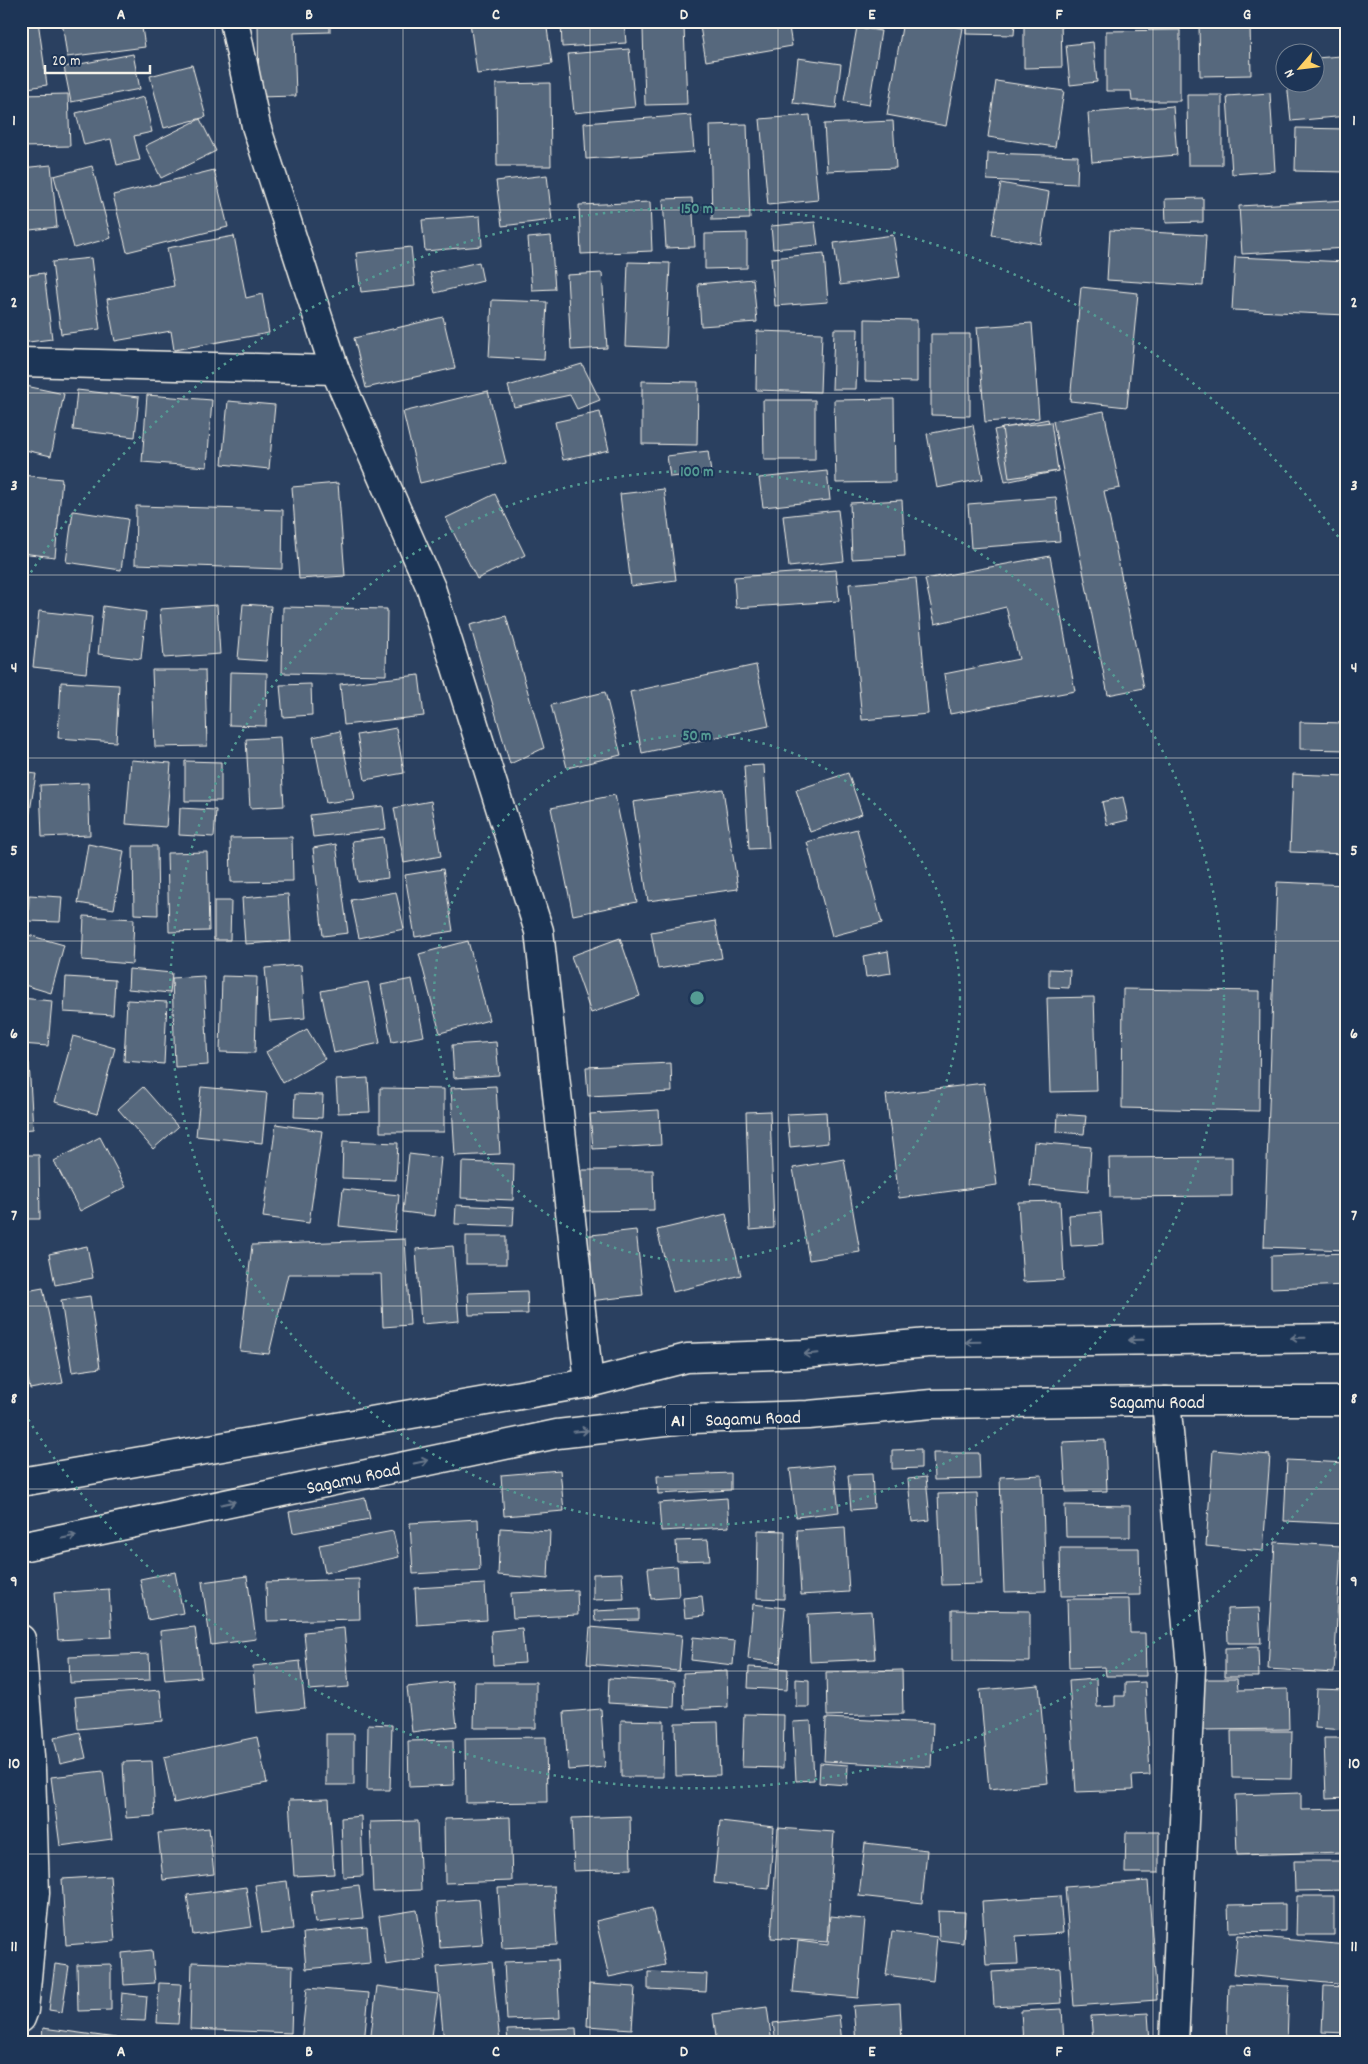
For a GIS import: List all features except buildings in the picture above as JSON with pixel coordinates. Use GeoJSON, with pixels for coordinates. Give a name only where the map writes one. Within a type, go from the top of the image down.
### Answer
{"type":"FeatureCollection","features":[{"type":"Feature","properties":{"kind":"main road"},"geometry":{"type":"LineString","coordinates":[[234,21],[256,126],[335,370],[431,588],[539,931],[589,1383]]}},
{"type":"Feature","properties":{"kind":"main road"},"geometry":{"type":"LineString","coordinates":[[21,362],[335,370]]}},
{"type":"Feature","properties":{"kind":"main road"},"geometry":{"type":"LineString","coordinates":[[21,1482],[589,1383],[687,1358],[804,1354],[928,1343],[1347,1338]]}},
{"type":"Feature","properties":{"kind":"main road"},"geometry":{"type":"LineString","coordinates":[[1166,1401],[1191,1667],[1174,2043]]}},
{"type":"Feature","properties":{"kind":"main road","name":"Sagamu Road"},"geometry":{"type":"LineString","coordinates":[[21,1547],[557,1434],[692,1419],[808,1415],[932,1404],[1347,1401]]}},
{"type":"Feature","properties":{"kind":"main road"},"geometry":{"type":"LineString","coordinates":[[21,1639],[26,1772],[35,1894],[24,2010],[21,2018]]}}]}
